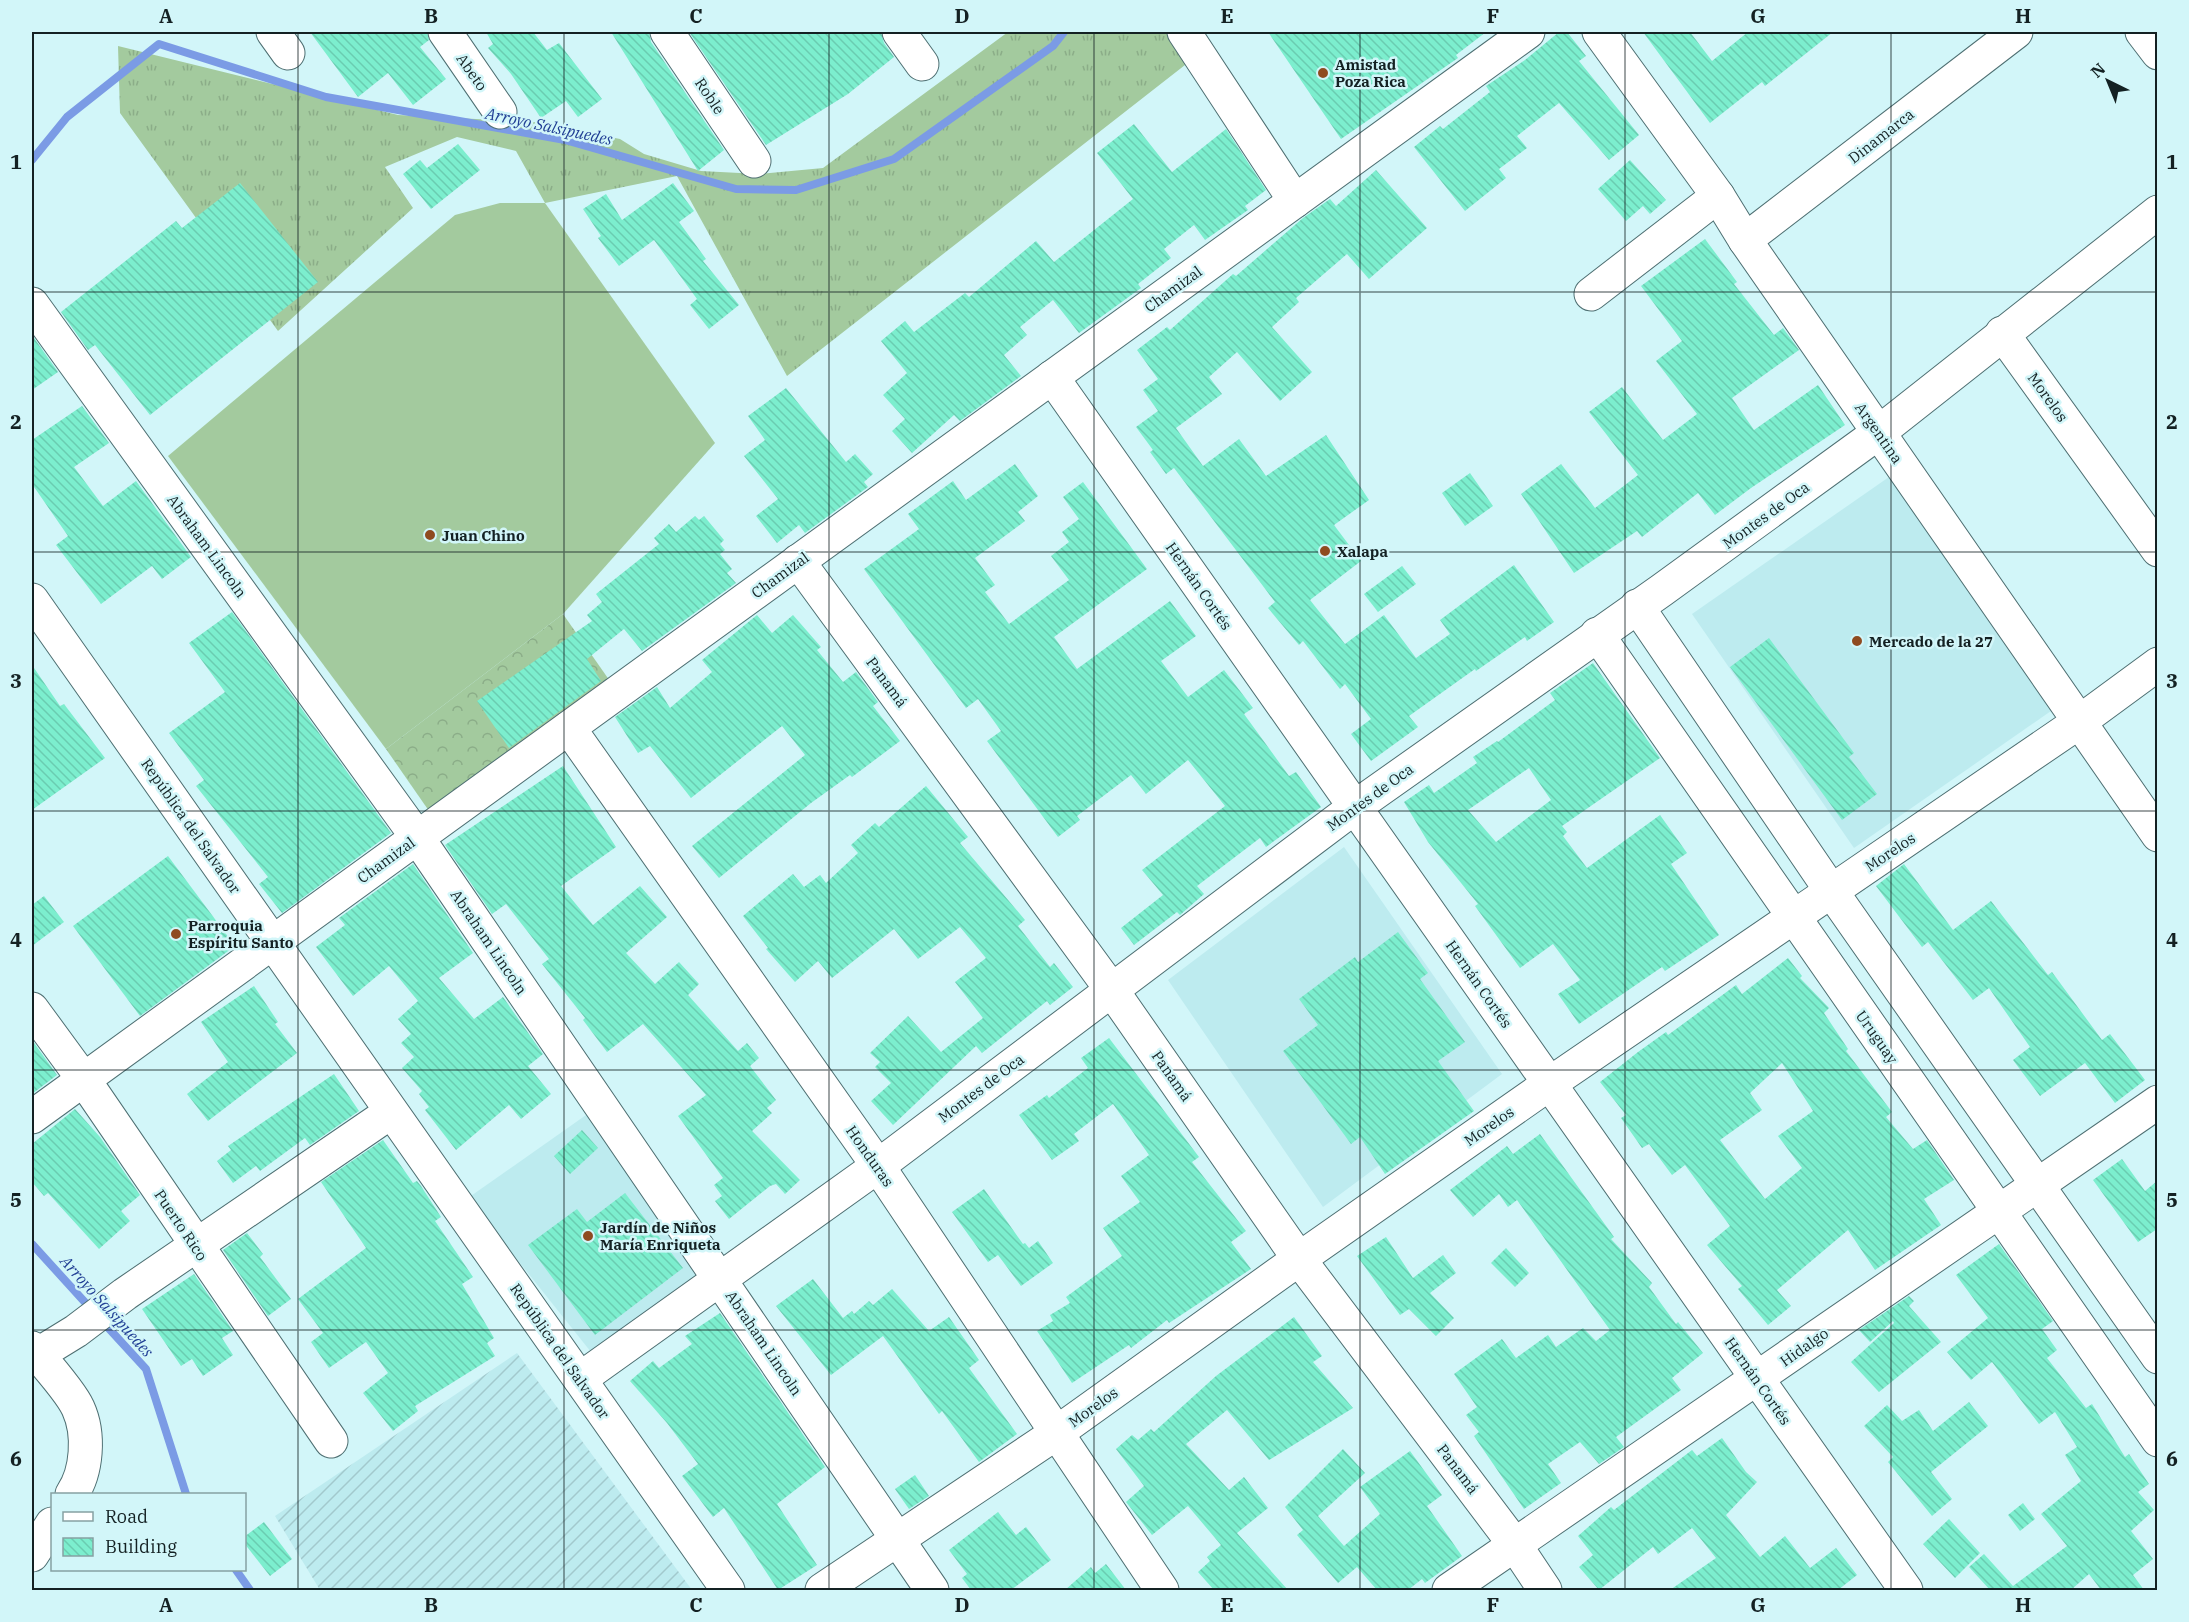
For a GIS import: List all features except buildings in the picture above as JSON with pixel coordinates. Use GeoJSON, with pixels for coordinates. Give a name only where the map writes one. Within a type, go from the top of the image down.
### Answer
{"type":"FeatureCollection","features":[{"type":"Feature","properties":{"kind":"street","name":"Abeto"},"geometry":{"type":"LineString","coordinates":[[445,32],[500,112]]}},
{"type":"Feature","properties":{"kind":"street","name":"Roble"},"geometry":{"type":"LineString","coordinates":[[666,32],[754,161]]}},
{"type":"Feature","properties":{"kind":"street"},"geometry":{"type":"LineString","coordinates":[[899,32],[922,64]]}},
{"type":"Feature","properties":{"kind":"street"},"geometry":{"type":"LineString","coordinates":[[1184,32],[1294,201]]}},
{"type":"Feature","properties":{"kind":"street","name":"Chamizal"},"geometry":{"type":"LineString","coordinates":[[32,1117],[1528,32]]}},
{"type":"Feature","properties":{"kind":"street","name":"Argentina"},"geometry":{"type":"LineString","coordinates":[[1599,32],[1718,196],[1745,240],[2157,835]]}},
{"type":"Feature","properties":{"kind":"street","name":"Dinamarca"},"geometry":{"type":"LineString","coordinates":[[1745,240],[2016,32]]}},
{"type":"Feature","properties":{"kind":"street"},"geometry":{"type":"LineString","coordinates":[[2142,32],[2157,53]]}},
{"type":"Feature","properties":{"kind":"street"},"geometry":{"type":"LineString","coordinates":[[1591,294],[1718,196]]}},
{"type":"Feature","properties":{"kind":"street","name":"Montes de Oca"},"geometry":{"type":"LineString","coordinates":[[580,1379],[878,1166],[1355,807],[1878,433],[2157,212]]}},
{"type":"Feature","properties":{"kind":"street","name":"Abraham Lincoln"},"geometry":{"type":"LineString","coordinates":[[32,304],[417,837],[932,1590]]}},
{"type":"Feature","properties":{"kind":"street","name":"Morelos"},"geometry":{"type":"LineString","coordinates":[[2002,333],[2157,550]]}},
{"type":"Feature","properties":{"kind":"street","name":"Hernán Cortés"},"geometry":{"type":"LineString","coordinates":[[1052,377],[1906,1590]]}},
{"type":"Feature","properties":{"kind":"street","name":"Panamá"},"geometry":{"type":"LineString","coordinates":[[798,561],[1112,989],[1299,1259],[1515,1545],[1545,1590]]}},
{"type":"Feature","properties":{"kind":"street","name":"República del Salvador"},"geometry":{"type":"LineString","coordinates":[[32,600],[728,1590]]}},
{"type":"Feature","properties":{"kind":"street"},"geometry":{"type":"LineString","coordinates":[[1637,606],[1832,892],[2157,1357]]}},
{"type":"Feature","properties":{"kind":"street","name":"Uruguay"},"geometry":{"type":"LineString","coordinates":[[1597,634],[2157,1440]]}},
{"type":"Feature","properties":{"kind":"street","name":"Morelos"},"geometry":{"type":"LineString","coordinates":[[822,1590],[1055,1434],[1549,1084],[2079,722],[2157,664]]}},
{"type":"Feature","properties":{"kind":"street","name":"Honduras"},"geometry":{"type":"LineString","coordinates":[[568,728],[878,1166],[1055,1434],[1162,1590]]}},
{"type":"Feature","properties":{"kind":"street","name":"Puerto Rico"},"geometry":{"type":"LineString","coordinates":[[32,1009],[84,1080],[331,1441]]}},
{"type":"Feature","properties":{"kind":"street","name":"Hidalgo"},"geometry":{"type":"LineString","coordinates":[[1449,1590],[1757,1380],[2157,1102]]}},
{"type":"Feature","properties":{"kind":"street"},"geometry":{"type":"LineString","coordinates":[[73,1493],[81,1482],[86,1442],[78,1408],[34,1352],[76,1331],[195,1245],[391,1112]]}},
{"type":"Feature","properties":{"kind":"street"},"geometry":{"type":"LineString","coordinates":[[32,1555],[51,1526]]}},
{"type":"Feature","properties":{"kind":"shaded area","name":"Mercado de la 27"},"geometry":{"type":"Polygon","coordinates":[[[1889,477],[2051,711],[1854,848],[1692,614],[1889,477]]]}},
{"type":"Feature","properties":{"kind":"shaded area"},"geometry":{"type":"Polygon","coordinates":[[[1344,847],[1502,1074],[1323,1207],[1168,980],[1344,847]]]}},
{"type":"Feature","properties":{"kind":"shaded area","name":"Jardín de Niños María Enriqueta"},"geometry":{"type":"Polygon","coordinates":[[[596,1108],[703,1275],[595,1357],[468,1198],[596,1108]]]}},
{"type":"Feature","properties":{"kind":"shaded area"},"geometry":{"type":"Polygon","coordinates":[[[517,1353],[692,1590],[320,1590],[275,1516],[517,1353]]]}},
{"type":"Feature","properties":{"kind":"green space"},"geometry":{"type":"Polygon","coordinates":[[[1008,32],[1180,32],[1185,65],[787,376],[677,176],[545,203],[516,151],[457,137],[385,167],[413,208],[278,331],[120,113],[118,46],[398,115],[534,122],[620,139],[644,154],[701,171],[759,174],[823,168],[1008,32]]]}},
{"type":"Feature","properties":{"kind":"green space","name":"Juan Chino"},"geometry":{"type":"Polygon","coordinates":[[[500,203],[545,203],[715,443],[563,614],[386,749],[168,456],[455,215],[500,203]]]}},
{"type":"Feature","properties":{"kind":"green space"},"geometry":{"type":"Polygon","coordinates":[[[563,614],[612,684],[429,811],[386,749],[563,614]]]}},
{"type":"Feature","properties":{"kind":"waterway","name":"Arroyo Salsipuedes"},"geometry":{"type":"LineString","coordinates":[[32,160],[67,117],[159,44],[326,97],[565,140],[736,189],[796,190],[894,159],[1053,46],[1064,32]]}},
{"type":"Feature","properties":{"kind":"waterway","name":"Arroyo Salsipuedes"},"geometry":{"type":"LineString","coordinates":[[32,1244],[92,1310]]}},
{"type":"Feature","properties":{"kind":"waterway","name":"Arroyo Salsipuedes"},"geometry":{"type":"LineString","coordinates":[[102,1321],[146,1369],[186,1493]]}},
{"type":"Feature","properties":{"kind":"waterway","name":"Arroyo Salsipuedes"},"geometry":{"type":"LineString","coordinates":[[237,1571],[250,1590]]}},
{"type":"Feature","properties":{"kind":"place","name":"Amistad Poza Rica"},"geometry":{"type":"Point","coordinates":[1323,73]}},
{"type":"Feature","properties":{"kind":"place","name":"Juan Chino"},"geometry":{"type":"Point","coordinates":[430,535]}},
{"type":"Feature","properties":{"kind":"place","name":"Xalapa"},"geometry":{"type":"Point","coordinates":[1325,551]}},
{"type":"Feature","properties":{"kind":"place","name":"Mercado de la 27"},"geometry":{"type":"Point","coordinates":[1857,641]}},
{"type":"Feature","properties":{"kind":"place","name":"Parroquia Espíritu Santo"},"geometry":{"type":"Point","coordinates":[176,934]}},
{"type":"Feature","properties":{"kind":"place","name":"Jardín de Niños María Enriqueta"},"geometry":{"type":"Point","coordinates":[588,1236]}}]}
